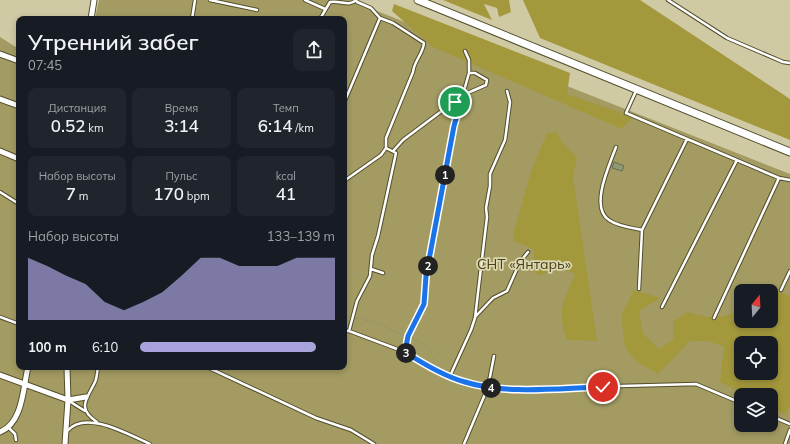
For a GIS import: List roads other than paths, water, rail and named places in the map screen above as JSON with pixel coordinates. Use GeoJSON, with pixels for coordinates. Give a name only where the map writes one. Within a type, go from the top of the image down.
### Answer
{"type":"FeatureCollection","features":[{"type":"Feature","properties":{"kind":"main road"},"geometry":{"type":"LineString","coordinates":[[418,0],[790,152]]}},
{"type":"Feature","properties":{"kind":"street"},"geometry":{"type":"LineString","coordinates":[[91,16],[94,0]]}},
{"type":"Feature","properties":{"kind":"street"},"geometry":{"type":"LineString","coordinates":[[0,54],[16,60]]}},
{"type":"Feature","properties":{"kind":"street"},"geometry":{"type":"LineString","coordinates":[[0,99],[16,103]]}},
{"type":"Feature","properties":{"kind":"street"},"geometry":{"type":"LineString","coordinates":[[1,153],[16,158]]}},
{"type":"Feature","properties":{"kind":"street"},"geometry":{"type":"LineString","coordinates":[[0,432],[9,428],[19,409],[27,370]]}},
{"type":"Feature","properties":{"kind":"street"},"geometry":{"type":"LineString","coordinates":[[65,444],[68,400],[66,370]]}},
{"type":"Feature","properties":{"kind":"street"},"geometry":{"type":"LineString","coordinates":[[0,375],[68,400],[86,397]]}},
{"type":"Feature","properties":{"kind":"lane"},"geometry":{"type":"LineString","coordinates":[[192,16],[195,0]]}},
{"type":"Feature","properties":{"kind":"lane"},"geometry":{"type":"LineString","coordinates":[[210,0],[257,10]]}},
{"type":"Feature","properties":{"kind":"lane"},"geometry":{"type":"LineString","coordinates":[[305,0],[325,9]]}},
{"type":"Feature","properties":{"kind":"lane"},"geometry":{"type":"LineString","coordinates":[[322,16],[330,2],[337,0],[349,4],[356,0],[357,2],[371,8],[380,18],[393,23],[424,43],[423,49],[413,66],[413,72],[398,113],[386,138],[386,148],[381,155],[347,179]]}},
{"type":"Feature","properties":{"kind":"lane"},"geometry":{"type":"LineString","coordinates":[[668,0],[727,38],[783,62],[790,63]]}},
{"type":"Feature","properties":{"kind":"lane"},"geometry":{"type":"LineString","coordinates":[[347,96],[380,18]]}},
{"type":"Feature","properties":{"kind":"lane"},"geometry":{"type":"LineString","coordinates":[[405,352],[408,336],[424,304],[426,276],[454,126],[469,73],[469,60],[465,51]]}},
{"type":"Feature","properties":{"kind":"lane"},"geometry":{"type":"LineString","coordinates":[[394,150],[403,140],[463,95],[486,85],[487,80],[484,77],[469,73]]}},
{"type":"Feature","properties":{"kind":"lane"},"geometry":{"type":"LineString","coordinates":[[637,89],[626,113],[779,178],[790,180]]}},
{"type":"Feature","properties":{"kind":"lane"},"geometry":{"type":"LineString","coordinates":[[450,376],[472,330],[475,318],[475,306],[487,217],[486,208],[490,186],[490,174],[505,140],[510,102],[507,91]]}},
{"type":"Feature","properties":{"kind":"lane"},"geometry":{"type":"LineString","coordinates":[[639,289],[642,230],[687,139]]}},
{"type":"Feature","properties":{"kind":"lane"},"geometry":{"type":"LineString","coordinates":[[616,147],[602,185],[601,207],[605,216],[610,221],[642,230]]}},
{"type":"Feature","properties":{"kind":"lane"},"geometry":{"type":"LineString","coordinates":[[386,148],[394,150]]}},
{"type":"Feature","properties":{"kind":"lane"},"geometry":{"type":"LineString","coordinates":[[394,150],[396,152],[378,236],[372,255],[372,269],[357,301],[349,331],[405,352],[426,365],[464,382],[488,387],[506,389],[696,384],[734,400]]}},
{"type":"Feature","properties":{"kind":"lane"},"geometry":{"type":"LineString","coordinates":[[662,307],[737,160]]}},
{"type":"Feature","properties":{"kind":"lane"},"geometry":{"type":"LineString","coordinates":[[714,318],[779,178]]}},
{"type":"Feature","properties":{"kind":"lane"},"geometry":{"type":"LineString","coordinates":[[0,192],[16,202]]}},
{"type":"Feature","properties":{"kind":"lane"},"geometry":{"type":"LineString","coordinates":[[475,318],[493,298],[508,291],[520,262],[528,252]]}},
{"type":"Feature","properties":{"kind":"lane"},"geometry":{"type":"LineString","coordinates":[[372,269],[384,273]]}},
{"type":"Feature","properties":{"kind":"lane"},"geometry":{"type":"LineString","coordinates":[[781,290],[790,271]]}},
{"type":"Feature","properties":{"kind":"lane"},"geometry":{"type":"LineString","coordinates":[[0,317],[16,323]]}},
{"type":"Feature","properties":{"kind":"lane"},"geometry":{"type":"LineString","coordinates":[[464,444],[488,387],[494,356]]}},
{"type":"Feature","properties":{"kind":"lane"},"geometry":{"type":"LineString","coordinates":[[98,370],[96,381],[84,403],[86,411],[90,417],[97,422],[150,444]]}},
{"type":"Feature","properties":{"kind":"lane"},"geometry":{"type":"LineString","coordinates":[[213,370],[316,418],[351,430],[374,444]]}},
{"type":"Feature","properties":{"kind":"lane"},"geometry":{"type":"LineString","coordinates":[[68,400],[86,411]]}},
{"type":"Feature","properties":{"kind":"lane"},"geometry":{"type":"LineString","coordinates":[[778,419],[790,424]]}},
{"type":"Feature","properties":{"kind":"lane"},"geometry":{"type":"LineString","coordinates":[[66,433],[71,426],[76,424],[97,422]]}},
{"type":"Feature","properties":{"kind":"lane"},"geometry":{"type":"LineString","coordinates":[[9,428],[16,434],[16,440]]}},
{"type":"Feature","properties":{"kind":"lane"},"geometry":{"type":"LineString","coordinates":[[785,444],[790,430]]}},
{"type":"Feature","properties":{"kind":"park label","name":"СНТ «Янтарь»"},"geometry":{"type":"Point","coordinates":[524,264]}}]}
